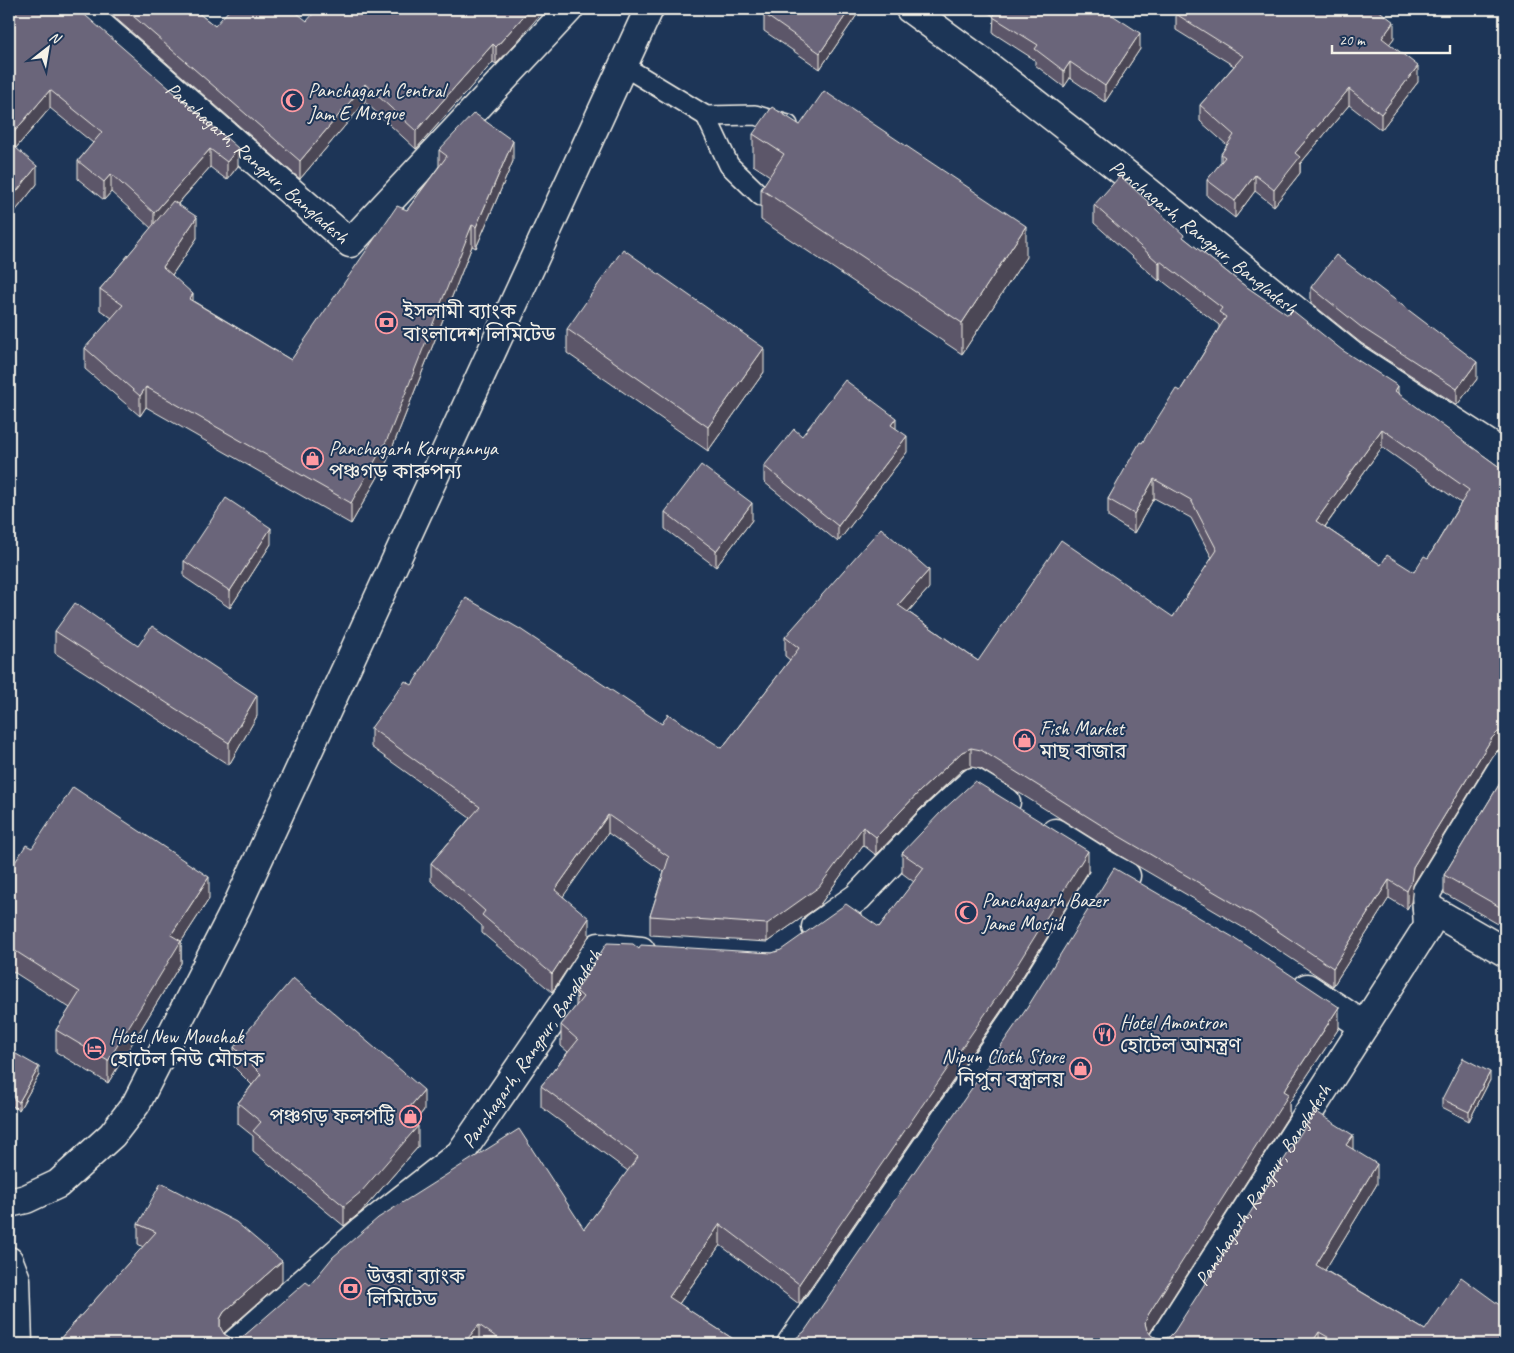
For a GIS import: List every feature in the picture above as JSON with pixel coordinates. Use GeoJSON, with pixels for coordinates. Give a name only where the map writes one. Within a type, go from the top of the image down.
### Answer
{"type":"FeatureCollection","features":[{"type":"Feature","properties":{"kind":"main road","name":"Panchagarh, Rangpur, Bangladesh"},"geometry":{"type":"LineString","coordinates":[[81,9],[350,244],[569,9]]}},
{"type":"Feature","properties":{"kind":"main road"},"geometry":{"type":"LineString","coordinates":[[9,1203],[26,1199],[58,1184],[112,1135],[136,1104],[236,908],[648,9]]}},
{"type":"Feature","properties":{"kind":"main road","name":"Panchagarh, Rangpur, Bangladesh"},"geometry":{"type":"LineString","coordinates":[[910,9],[980,60],[1131,178],[1352,356],[1505,455]]}},
{"type":"Feature","properties":{"kind":"main road","name":"Panchagarh, Rangpur, Bangladesh"},"geometry":{"type":"LineString","coordinates":[[1161,1344],[1428,926],[1426,892],[1505,764]]}},
{"type":"Feature","properties":{"kind":"main road"},"geometry":{"type":"LineString","coordinates":[[796,941],[858,897],[930,821],[973,782],[1150,890]]}},
{"type":"Feature","properties":{"kind":"main road"},"geometry":{"type":"LineString","coordinates":[[791,1344],[1014,1020],[1109,866]]}},
{"type":"Feature","properties":{"kind":"main road"},"geometry":{"type":"LineString","coordinates":[[1427,907],[1505,952]]}},
{"type":"Feature","properties":{"kind":"main road","name":"Panchagarh, Rangpur, Bangladesh"},"geometry":{"type":"LineString","coordinates":[[235,1344],[361,1232],[460,1154],[599,948],[668,953]]}},
{"type":"Feature","properties":{"kind":"main road"},"geometry":{"type":"LineString","coordinates":[[1285,974],[1364,1026]]}},
{"type":"Feature","properties":{"kind":"main road"},"geometry":{"type":"LineString","coordinates":[[9,1261],[16,1279],[18,1344]]}},
{"type":"Feature","properties":{"kind":"lane"},"geometry":{"type":"LineString","coordinates":[[622,65],[706,116],[755,115],[803,130]]}},
{"type":"Feature","properties":{"kind":"lane"},"geometry":{"type":"LineString","coordinates":[[706,116],[729,165],[761,196]]}},
{"type":"Feature","properties":{"kind":"building"},"geometry":{"type":"Polygon","coordinates":[[[9,9],[78,9],[238,148],[227,162],[210,149],[154,213],[111,174],[104,182],[78,161],[102,132],[50,90],[9,138],[9,9]]]}},
{"type":"Feature","properties":{"kind":"building"},"geometry":{"type":"Polygon","coordinates":[[[125,9],[193,9],[215,26],[230,9],[271,9],[277,13],[281,9],[292,9],[307,21],[317,9],[530,9],[496,47],[493,44],[416,131],[365,84],[300,161],[125,9]]]}},
{"type":"Feature","properties":{"kind":"building"},"geometry":{"type":"Polygon","coordinates":[[[768,9],[850,9],[820,53],[764,14],[768,9]]]}},
{"type":"Feature","properties":{"kind":"building"},"geometry":{"type":"Polygon","coordinates":[[[998,9],[1103,9],[1140,33],[1105,86],[1070,62],[1064,71],[1035,49],[1038,45],[993,17],[998,9]]]}},
{"type":"Feature","properties":{"kind":"building"},"geometry":{"type":"Polygon","coordinates":[[[1180,9],[1377,9],[1394,22],[1382,38],[1418,66],[1381,114],[1349,89],[1295,153],[1300,157],[1274,190],[1255,175],[1235,201],[1207,180],[1225,157],[1221,154],[1234,135],[1200,105],[1243,56],[1176,14],[1180,9]]]}},
{"type":"Feature","properties":{"kind":"building"},"geometry":{"type":"Polygon","coordinates":[[[824,91],[1026,226],[962,323],[761,189],[784,154],[753,134],[772,107],[800,125],[824,91]]]}},
{"type":"Feature","properties":{"kind":"building"},"geometry":{"type":"Polygon","coordinates":[[[474,113],[513,141],[476,227],[472,225],[387,440],[351,503],[146,387],[140,396],[85,348],[123,305],[100,289],[173,201],[197,217],[163,267],[193,294],[189,299],[291,360],[397,206],[407,210],[447,156],[439,150],[474,113]]]}},
{"type":"Feature","properties":{"kind":"building"},"geometry":{"type":"Polygon","coordinates":[[[9,142],[37,166],[9,201],[9,142]]]}},
{"type":"Feature","properties":{"kind":"building"},"geometry":{"type":"Polygon","coordinates":[[[1120,176],[1184,235],[1183,237],[1241,283],[1288,315],[1292,310],[1342,350],[1398,386],[1395,391],[1505,471],[1505,730],[1498,732],[1492,738],[1413,867],[1411,883],[1407,891],[1389,880],[1333,968],[1254,915],[1117,835],[981,750],[971,748],[962,752],[920,791],[876,837],[863,827],[819,887],[767,924],[650,916],[669,857],[608,815],[555,890],[589,918],[552,974],[482,915],[485,911],[431,863],[480,807],[371,728],[405,681],[412,685],[466,598],[520,629],[662,724],[668,714],[722,748],[799,648],[785,637],[881,528],[929,570],[898,605],[978,661],[1061,540],[1173,617],[1217,550],[1191,500],[1154,479],[1134,514],[1108,499],[1140,442],[1142,443],[1176,389],[1180,391],[1226,317],[1219,312],[1222,308],[1160,261],[1159,263],[1094,205],[1120,176]],[[1382,429],[1316,521],[1381,565],[1387,555],[1414,572],[1424,556],[1428,558],[1469,490],[1382,429]]]}},
{"type":"Feature","properties":{"kind":"building"},"geometry":{"type":"Polygon","coordinates":[[[623,249],[764,348],[708,427],[567,329],[623,249]]]}},
{"type":"Feature","properties":{"kind":"building"},"geometry":{"type":"Polygon","coordinates":[[[1336,255],[1477,362],[1457,389],[1361,327],[1311,287],[1336,255]]]}},
{"type":"Feature","properties":{"kind":"building"},"geometry":{"type":"Polygon","coordinates":[[[845,380],[896,418],[891,425],[907,436],[838,526],[764,466],[794,429],[802,436],[845,380]]]}},
{"type":"Feature","properties":{"kind":"building"},"geometry":{"type":"Polygon","coordinates":[[[701,465],[752,503],[716,551],[665,512],[701,465]]]}},
{"type":"Feature","properties":{"kind":"building"},"geometry":{"type":"Polygon","coordinates":[[[226,498],[271,528],[230,591],[184,561],[226,498]]]}},
{"type":"Feature","properties":{"kind":"building"},"geometry":{"type":"Polygon","coordinates":[[[75,603],[138,646],[152,626],[257,695],[229,743],[55,631],[75,603]]]}},
{"type":"Feature","properties":{"kind":"building"},"geometry":{"type":"Polygon","coordinates":[[[1505,775],[1505,910],[1444,875],[1505,775]]]}},
{"type":"Feature","properties":{"kind":"building"},"geometry":{"type":"Polygon","coordinates":[[[975,781],[1088,851],[1001,991],[799,1284],[720,1224],[669,1297],[741,1344],[506,1344],[479,1325],[463,1344],[62,1344],[58,1341],[156,1232],[138,1224],[161,1183],[236,1222],[282,1261],[224,1312],[220,1319],[220,1327],[224,1334],[231,1338],[239,1339],[306,1282],[310,1285],[333,1257],[378,1218],[519,1129],[584,1229],[638,1157],[541,1086],[578,1040],[561,1025],[583,997],[576,991],[607,943],[633,944],[639,949],[641,945],[772,953],[781,950],[846,904],[879,927],[924,868],[902,853],[941,812],[975,781]]]}},
{"type":"Feature","properties":{"kind":"building"},"geometry":{"type":"Polygon","coordinates":[[[73,787],[209,877],[171,935],[181,941],[108,1061],[56,1030],[80,992],[9,947],[9,865],[12,867],[26,845],[32,848],[73,787]]]}},
{"type":"Feature","properties":{"kind":"building"},"geometry":{"type":"Polygon","coordinates":[[[1114,868],[1238,940],[1339,1007],[1284,1091],[1289,1094],[1148,1315],[1145,1323],[1147,1330],[1152,1336],[1161,1339],[1169,1337],[1174,1332],[1315,1111],[1353,1135],[1346,1145],[1377,1164],[1316,1265],[1425,1330],[1461,1277],[1505,1309],[1505,1344],[1340,1344],[1319,1332],[1311,1344],[791,1344],[804,1332],[1027,1008],[1114,868]]]}},
{"type":"Feature","properties":{"kind":"building"},"geometry":{"type":"Polygon","coordinates":[[[293,978],[424,1090],[404,1114],[418,1126],[361,1192],[344,1206],[253,1131],[261,1122],[238,1103],[261,1074],[234,1047],[293,978]]]}},
{"type":"Feature","properties":{"kind":"building"},"geometry":{"type":"Polygon","coordinates":[[[9,1050],[39,1067],[19,1102],[9,1096],[9,1050]]]}},
{"type":"Feature","properties":{"kind":"building"},"geometry":{"type":"Polygon","coordinates":[[[1463,1058],[1490,1072],[1469,1112],[1442,1099],[1463,1058]]]}},
{"type":"Feature","properties":{"kind":"place","name":"Panchagarh Central Jam E Mosque"},"geometry":{"type":"Point","coordinates":[292,101]}},
{"type":"Feature","properties":{"kind":"place","name":"ইসলামী ব্যাংক বাংলাদেশ লিমিটেড"},"geometry":{"type":"Point","coordinates":[387,322]}},
{"type":"Feature","properties":{"kind":"place","name":"Panchagarh Karupannya পঞ্চগড় কারুপন্য"},"geometry":{"type":"Point","coordinates":[313,459]}},
{"type":"Feature","properties":{"kind":"place","name":"Fish Market মাছ বাজার"},"geometry":{"type":"Point","coordinates":[1024,740]}},
{"type":"Feature","properties":{"kind":"place","name":"Panchagarh Bazer Jame Mosjid"},"geometry":{"type":"Point","coordinates":[966,912]}},
{"type":"Feature","properties":{"kind":"place","name":"Hotel Amontron হোটেল আমন্ত্রণ"},"geometry":{"type":"Point","coordinates":[1104,1034]}},
{"type":"Feature","properties":{"kind":"place","name":"Hotel New Mouchak হোটেল নিউ মৌচাক"},"geometry":{"type":"Point","coordinates":[94,1048]}},
{"type":"Feature","properties":{"kind":"place","name":"Nipun Cloth Store নিপুন বস্ত্রালয়"},"geometry":{"type":"Point","coordinates":[1080,1068]}},
{"type":"Feature","properties":{"kind":"place","name":"পঞ্চগড় ফলপট্টি"},"geometry":{"type":"Point","coordinates":[411,1116]}},
{"type":"Feature","properties":{"kind":"place","name":"উত্তরা ব্যাংক লিমিটেড"},"geometry":{"type":"Point","coordinates":[351,1288]}}]}
